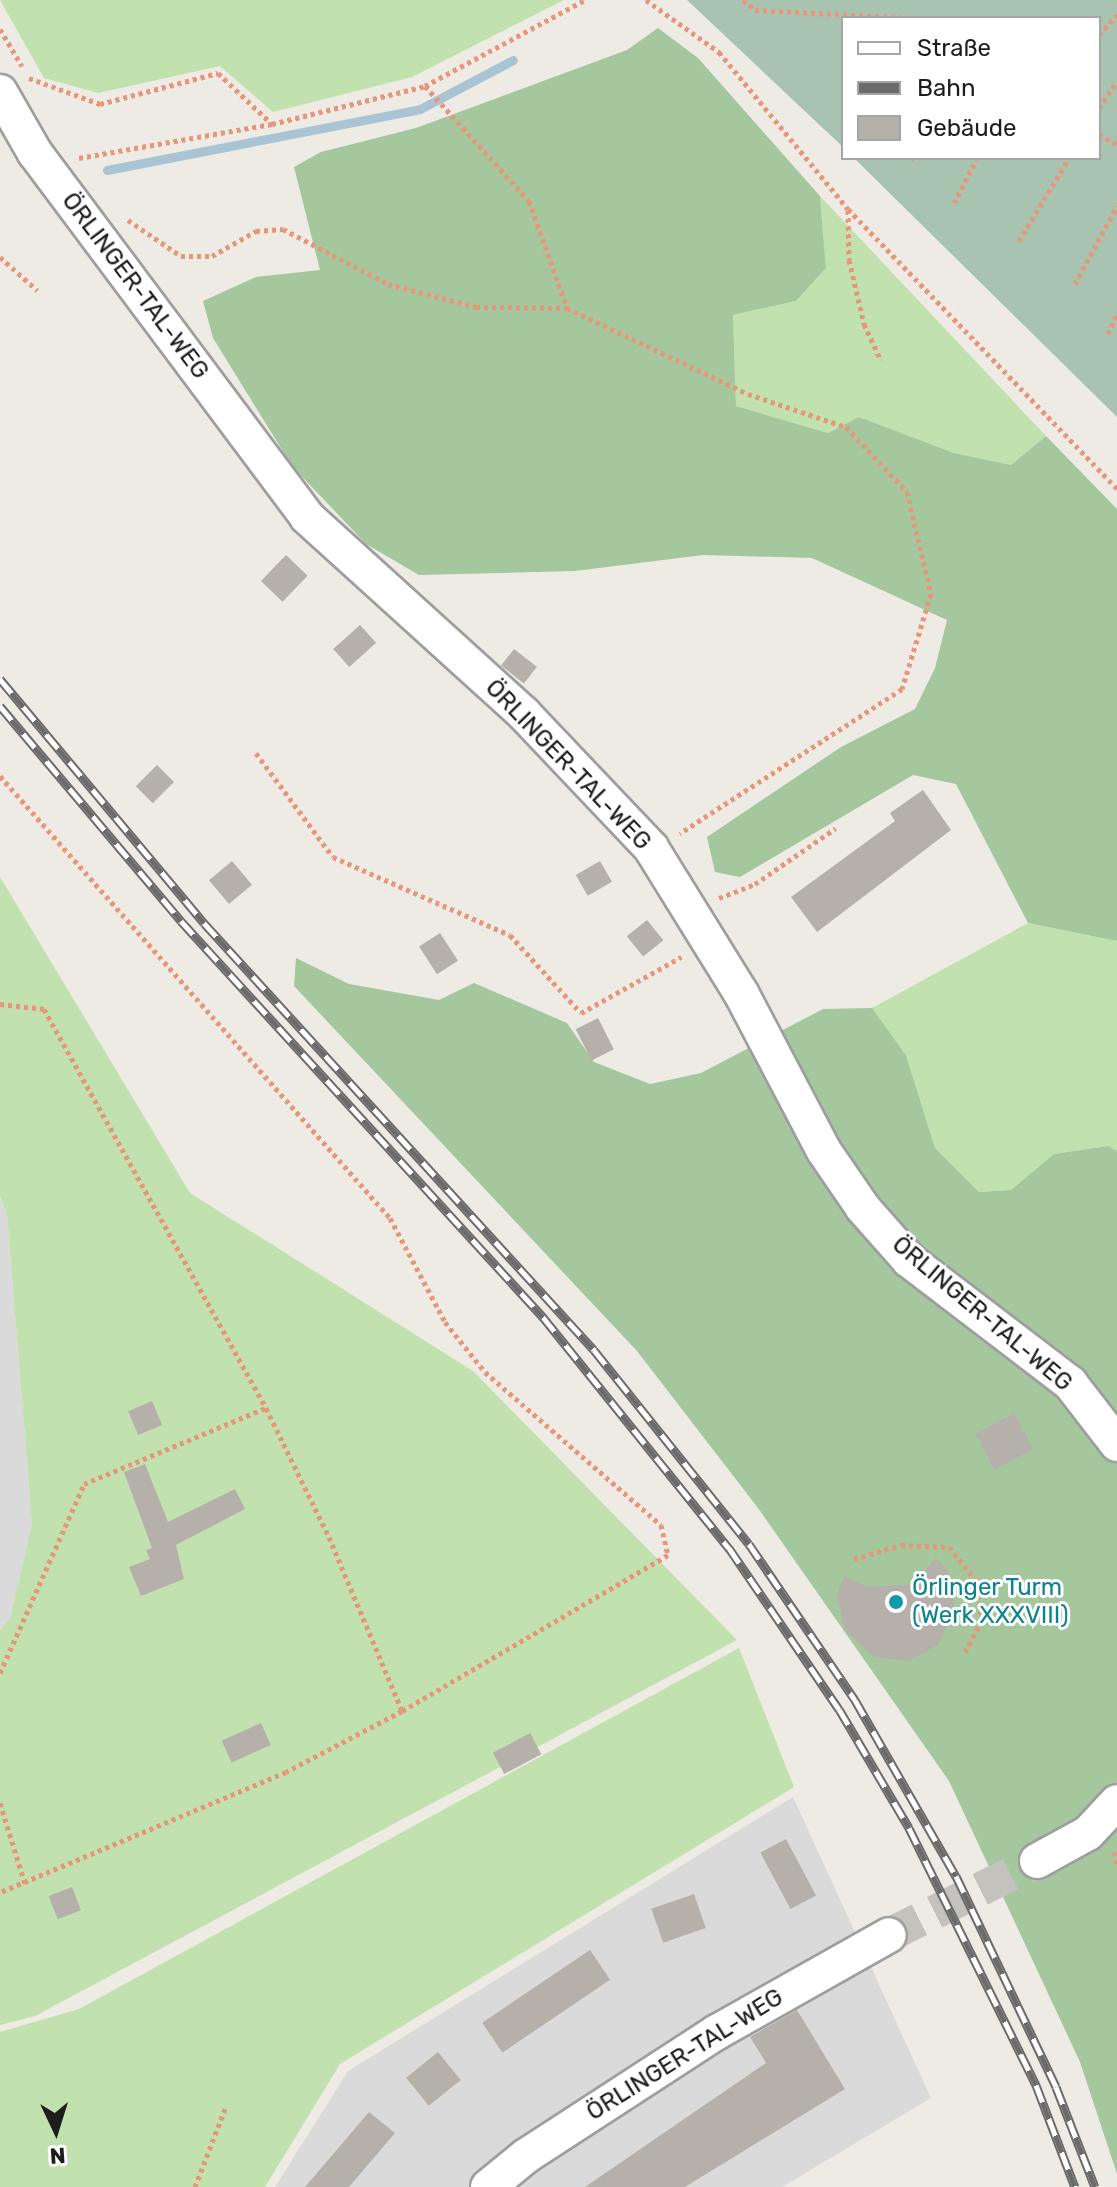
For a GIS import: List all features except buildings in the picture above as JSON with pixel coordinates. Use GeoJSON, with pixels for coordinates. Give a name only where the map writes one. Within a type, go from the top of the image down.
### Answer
{"type":"FeatureCollection","features":[{"type":"Feature","properties":{"kind":"street","name":"ÖRLINGER-TAL-WEG"},"geometry":{"type":"LineString","coordinates":[[0,92],[35,153],[307,517],[524,714],[651,848],[692,909],[824,1151],[863,1208],[909,1260],[1070,1383],[1117,1444]]}},
{"type":"Feature","properties":{"kind":"street"},"geometry":{"type":"LineString","coordinates":[[1037,1861],[1088,1833],[1117,1802]]}},
{"type":"Feature","properties":{"kind":"street","name":"ÖRLINGER-TAL-WEG"},"geometry":{"type":"LineString","coordinates":[[488,2187],[526,2156],[717,2032],[889,1935]]}},
{"type":"Feature","properties":{"kind":"path"},"geometry":{"type":"LineString","coordinates":[[75,169],[69,160],[272,124],[425,86],[585,0]]}},
{"type":"Feature","properties":{"kind":"path"},"geometry":{"type":"LineString","coordinates":[[646,0],[719,52],[848,209],[1117,489]]}},
{"type":"Feature","properties":{"kind":"path"},"geometry":{"type":"LineString","coordinates":[[743,0],[755,10],[874,16]]}},
{"type":"Feature","properties":{"kind":"path"},"geometry":{"type":"LineString","coordinates":[[1101,33],[1117,15]]}},
{"type":"Feature","properties":{"kind":"path"},"geometry":{"type":"LineString","coordinates":[[0,29],[29,78],[100,104],[218,73],[272,124]]}},
{"type":"Feature","properties":{"kind":"path"},"geometry":{"type":"LineString","coordinates":[[1101,105],[1117,81]]}},
{"type":"Feature","properties":{"kind":"path"},"geometry":{"type":"LineString","coordinates":[[425,86],[529,201],[567,308]]}},
{"type":"Feature","properties":{"kind":"path"},"geometry":{"type":"LineString","coordinates":[[954,203],[976,160]]}},
{"type":"Feature","properties":{"kind":"path"},"geometry":{"type":"LineString","coordinates":[[1019,241],[1068,160]]}},
{"type":"Feature","properties":{"kind":"path"},"geometry":{"type":"LineString","coordinates":[[1075,284],[1117,206]]}},
{"type":"Feature","properties":{"kind":"path"},"geometry":{"type":"LineString","coordinates":[[848,209],[849,260],[864,324],[881,360]]}},
{"type":"Feature","properties":{"kind":"path"},"geometry":{"type":"LineString","coordinates":[[125,218],[181,256],[212,256],[256,231],[283,229],[388,284],[476,307],[567,308],[748,394],[846,427],[907,492],[931,594],[902,689],[651,848]]}},
{"type":"Feature","properties":{"kind":"path"},"geometry":{"type":"LineString","coordinates":[[0,257],[37,290]]}},
{"type":"Feature","properties":{"kind":"path"},"geometry":{"type":"LineString","coordinates":[[1108,334],[1117,314]]}},
{"type":"Feature","properties":{"kind":"path"},"geometry":{"type":"LineString","coordinates":[[256,753],[333,857],[510,935],[581,1013],[709,941]]}},
{"type":"Feature","properties":{"kind":"path"},"geometry":{"type":"LineString","coordinates":[[0,776],[390,1218],[445,1322],[485,1372],[661,1525],[668,1555],[402,1711],[286,1772],[0,1892]]}},
{"type":"Feature","properties":{"kind":"path"},"geometry":{"type":"LineString","coordinates":[[692,909],[755,884],[836,828]]}},
{"type":"Feature","properties":{"kind":"path"},"geometry":{"type":"LineString","coordinates":[[0,1004],[44,1009],[266,1408],[329,1537],[402,1711]]}},
{"type":"Feature","properties":{"kind":"path"},"geometry":{"type":"LineString","coordinates":[[0,1673],[84,1484],[266,1408]]}},
{"type":"Feature","properties":{"kind":"path"},"geometry":{"type":"LineString","coordinates":[[854,1559],[901,1545],[949,1547],[975,1579],[982,1620],[963,1655]]}},
{"type":"Feature","properties":{"kind":"path"},"geometry":{"type":"LineString","coordinates":[[0,1803],[25,1884]]}},
{"type":"Feature","properties":{"kind":"path"},"geometry":{"type":"LineString","coordinates":[[195,2187],[225,2109]]}},
{"type":"Feature","properties":{"kind":"shaded area"},"geometry":{"type":"Polygon","coordinates":[[[0,1198],[7,1214],[32,1524],[10,1618],[0,1631],[0,1198]]]}},
{"type":"Feature","properties":{"kind":"shaded area"},"geometry":{"type":"Polygon","coordinates":[[[793,1797],[931,2098],[782,2187],[275,2187],[348,2071],[793,1797]]]}},
{"type":"Feature","properties":{"kind":"green space"},"geometry":{"type":"Polygon","coordinates":[[[0,0],[564,0],[412,77],[273,112],[220,66],[98,93],[44,78],[0,0]]]}},
{"type":"Feature","properties":{"kind":"green space"},"geometry":{"type":"Polygon","coordinates":[[[687,0],[1117,0],[1117,417],[856,160],[1101,160],[1101,16],[841,16],[841,145],[687,0]]]}},
{"type":"Feature","properties":{"kind":"green space"},"geometry":{"type":"Polygon","coordinates":[[[658,28],[698,58],[820,196],[826,268],[796,301],[733,315],[736,406],[828,433],[859,417],[954,453],[1011,465],[1046,436],[1117,509],[1117,941],[1028,923],[956,784],[913,775],[740,877],[715,872],[707,837],[841,747],[915,709],[935,668],[947,620],[812,558],[703,555],[575,571],[419,575],[366,544],[292,466],[213,338],[203,301],[256,277],[320,270],[294,167],[321,152],[416,128],[627,50],[658,28]]]}},
{"type":"Feature","properties":{"kind":"green space"},"geometry":{"type":"Polygon","coordinates":[[[820,196],[1046,436],[1011,465],[954,453],[859,417],[828,433],[736,406],[733,315],[796,301],[826,268],[820,196]]]}},
{"type":"Feature","properties":{"kind":"green space"},"geometry":{"type":"Polygon","coordinates":[[[0,877],[190,1193],[473,1371],[737,1640],[35,2016],[0,2025],[0,1631],[10,1618],[32,1524],[7,1214],[0,1197],[0,877]]]}},
{"type":"Feature","properties":{"kind":"green space"},"geometry":{"type":"Polygon","coordinates":[[[1028,923],[1117,941],[1117,1151],[1108,1146],[1054,1154],[1011,1190],[979,1192],[935,1148],[906,1055],[872,1008],[1028,923]]]}},
{"type":"Feature","properties":{"kind":"green space"},"geometry":{"type":"Polygon","coordinates":[[[296,958],[349,984],[439,1000],[474,983],[567,1023],[594,1062],[650,1084],[701,1073],[823,1009],[872,1008],[906,1055],[935,1148],[979,1192],[1011,1190],[1054,1154],[1108,1146],[1117,1151],[1117,2174],[1080,2062],[949,1781],[758,1508],[637,1351],[294,986],[296,958]]]}},
{"type":"Feature","properties":{"kind":"green space"},"geometry":{"type":"Polygon","coordinates":[[[739,1648],[794,1787],[340,2064],[265,2187],[0,2187],[0,2032],[79,2009],[739,1648]]]}},
{"type":"Feature","properties":{"kind":"waterway"},"geometry":{"type":"LineString","coordinates":[[107,170],[420,109],[513,60]]}},
{"type":"Feature","properties":{"kind":"tunnel"},"geometry":{"type":"LineString","coordinates":[[889,1935],[1037,1861]]}},
{"type":"Feature","properties":{"kind":"railway"},"geometry":{"type":"LineString","coordinates":[[0,679],[204,923],[594,1350],[749,1544],[855,1700],[956,1876],[1056,2087],[1095,2187]]}},
{"type":"Feature","properties":{"kind":"railway"},"geometry":{"type":"LineString","coordinates":[[0,706],[181,921],[543,1317],[729,1548],[839,1709],[909,1828],[1036,2085],[1075,2187]]}},
{"type":"Feature","properties":{"kind":"place","name":"Örlinger Turm (Werk XXXVIII)"},"geometry":{"type":"Point","coordinates":[896,1602]}}]}
